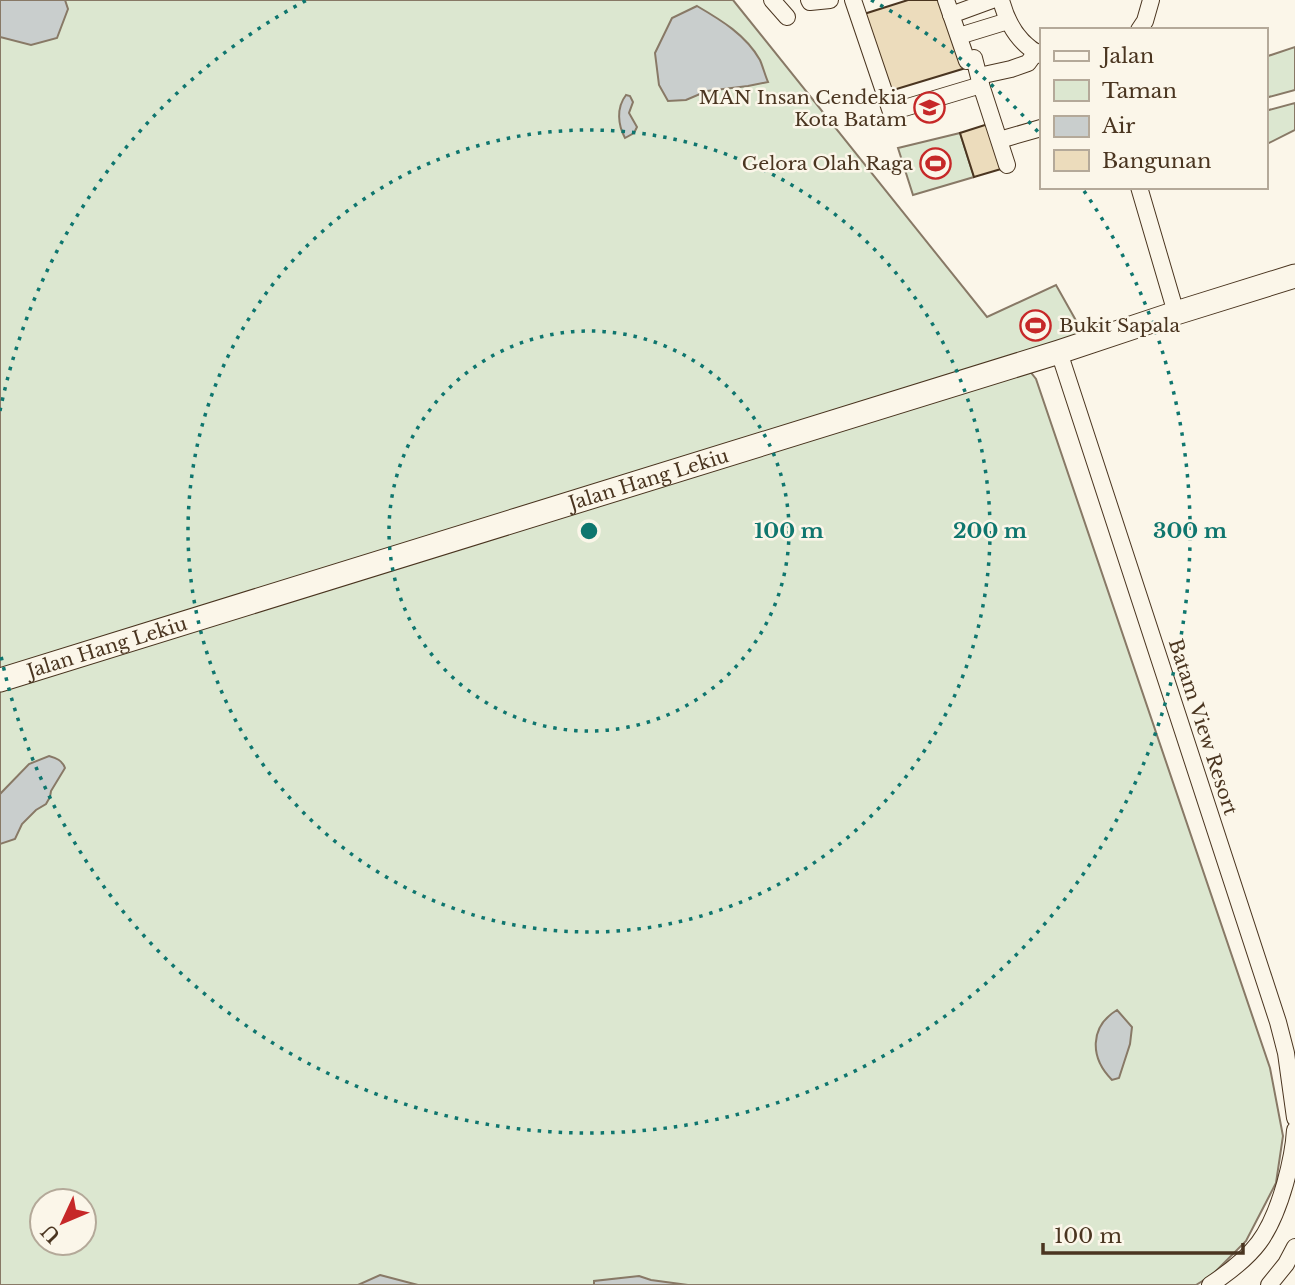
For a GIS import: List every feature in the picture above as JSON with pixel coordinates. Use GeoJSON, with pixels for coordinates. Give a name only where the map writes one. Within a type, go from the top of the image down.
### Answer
{"type":"FeatureCollection","features":[{"type":"Feature","properties":{"kind":"highway","name":"Jalan Hang Lekiu"},"geometry":{"type":"LineString","coordinates":[[0,680],[1059,352],[1295,276]]}},
{"type":"Feature","properties":{"kind":"street"},"geometry":{"type":"LineString","coordinates":[[772,0],[787,17]]}},
{"type":"Feature","properties":{"kind":"street"},"geometry":{"type":"LineString","coordinates":[[808,0],[830,0]]}},
{"type":"Feature","properties":{"kind":"street"},"geometry":{"type":"LineString","coordinates":[[853,0],[891,112],[1028,63],[1039,54],[1012,29],[1001,0]]}},
{"type":"Feature","properties":{"kind":"street"},"geometry":{"type":"LineString","coordinates":[[992,0],[948,7],[967,61],[974,58],[1007,165]]}},
{"type":"Feature","properties":{"kind":"street"},"geometry":{"type":"LineString","coordinates":[[1140,28],[1151,0]]}},
{"type":"Feature","properties":{"kind":"street"},"geometry":{"type":"LineString","coordinates":[[959,36],[1008,21]]}},
{"type":"Feature","properties":{"kind":"street"},"geometry":{"type":"LineString","coordinates":[[1003,139],[1040,128]]}},
{"type":"Feature","properties":{"kind":"street"},"geometry":{"type":"LineString","coordinates":[[1140,189],[1176,313]]}},
{"type":"Feature","properties":{"kind":"street","name":"Batam View Resort"},"geometry":{"type":"LineString","coordinates":[[1059,352],[1273,1009],[1290,1053],[1295,1118]]}},
{"type":"Feature","properties":{"kind":"street"},"geometry":{"type":"LineString","coordinates":[[1210,1285],[1245,1259],[1270,1228],[1289,1169],[1295,1130]]}},
{"type":"Feature","properties":{"kind":"street"},"geometry":{"type":"LineString","coordinates":[[1269,1285],[1286,1264],[1295,1247]]}},
{"type":"Feature","properties":{"kind":"green space"},"geometry":{"type":"Polygon","coordinates":[[[0,0],[733,0],[987,317],[1056,285],[1083,333],[1018,356],[1036,379],[1270,1068],[1283,1136],[1276,1183],[1246,1241],[1212,1275],[1196,1285],[0,1285],[0,0]]]}},
{"type":"Feature","properties":{"kind":"green space"},"geometry":{"type":"Polygon","coordinates":[[[1295,47],[1295,90],[1267,97],[1267,56],[1295,47]]]}},
{"type":"Feature","properties":{"kind":"green space"},"geometry":{"type":"Polygon","coordinates":[[[1295,103],[1295,130],[1267,144],[1267,110],[1295,103]]]}},
{"type":"Feature","properties":{"kind":"green space","name":"Gelora Olah Raga"},"geometry":{"type":"Polygon","coordinates":[[[960,133],[974,177],[913,195],[898,148],[960,133]]]}},
{"type":"Feature","properties":{"kind":"water"},"geometry":{"type":"Polygon","coordinates":[[[0,0],[65,0],[68,9],[57,38],[31,45],[0,37],[0,0]]]}},
{"type":"Feature","properties":{"kind":"water"},"geometry":{"type":"Polygon","coordinates":[[[697,6],[748,43],[760,60],[768,82],[707,91],[686,100],[668,101],[659,85],[655,53],[672,18],[697,6]]]}},
{"type":"Feature","properties":{"kind":"water"},"geometry":{"type":"Polygon","coordinates":[[[626,95],[630,96],[633,102],[629,113],[637,127],[634,133],[625,138],[619,116],[626,95]]]}},
{"type":"Feature","properties":{"kind":"water"},"geometry":{"type":"Polygon","coordinates":[[[49,756],[60,761],[65,768],[50,797],[46,804],[22,824],[15,839],[0,844],[0,794],[29,764],[49,756]]]}},
{"type":"Feature","properties":{"kind":"water"},"geometry":{"type":"Polygon","coordinates":[[[1117,1010],[1132,1027],[1130,1044],[1119,1078],[1112,1080],[1100,1062],[1096,1043],[1101,1025],[1117,1010]]]}},
{"type":"Feature","properties":{"kind":"water"},"geometry":{"type":"Polygon","coordinates":[[[380,1275],[418,1285],[358,1285],[380,1275]]]}},
{"type":"Feature","properties":{"kind":"water"},"geometry":{"type":"Polygon","coordinates":[[[639,1276],[688,1285],[594,1285],[594,1281],[639,1276]]]}},
{"type":"Feature","properties":{"kind":"building"},"geometry":{"type":"Polygon","coordinates":[[[908,0],[945,0],[969,67],[890,91],[864,14],[908,0]]]}},
{"type":"Feature","properties":{"kind":"building"},"geometry":{"type":"Polygon","coordinates":[[[988,124],[1001,169],[974,177],[960,133],[988,124]]]}},
{"type":"Feature","properties":{"kind":"place","name":"MAN Insan Cendekia Kota Batam"},"geometry":{"type":"Point","coordinates":[930,108]}},
{"type":"Feature","properties":{"kind":"place","name":"Gelora Olah Raga"},"geometry":{"type":"Point","coordinates":[936,163]}},
{"type":"Feature","properties":{"kind":"place","name":"Bukit Sapala"},"geometry":{"type":"Point","coordinates":[1036,325]}}]}
